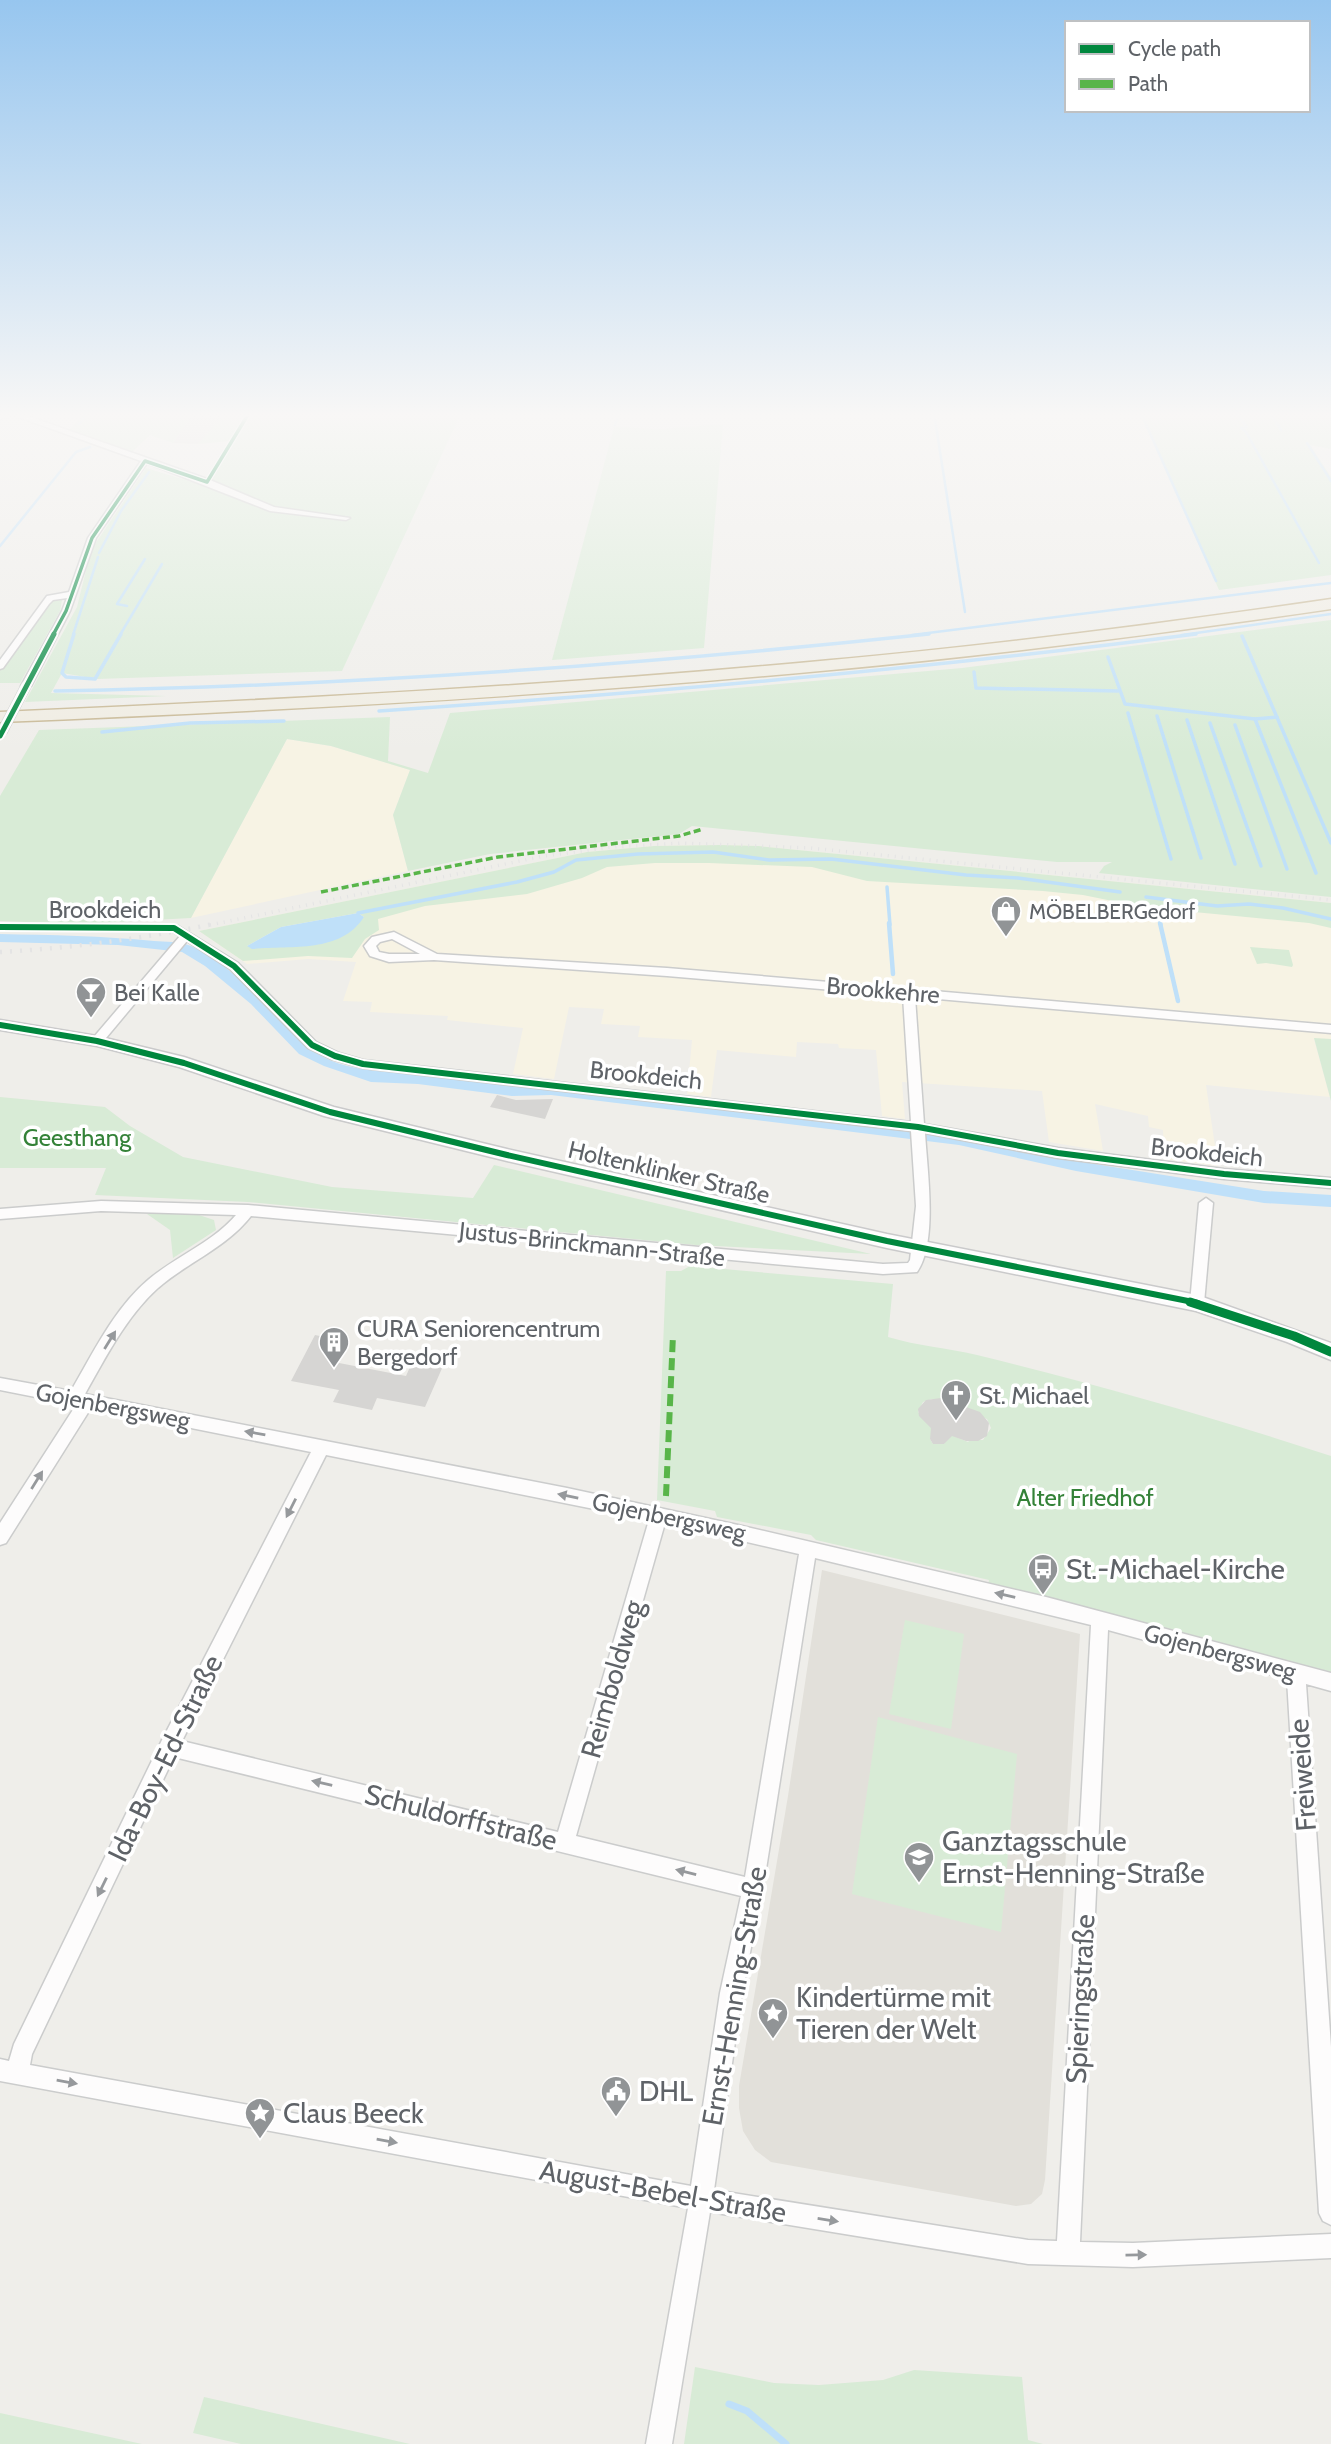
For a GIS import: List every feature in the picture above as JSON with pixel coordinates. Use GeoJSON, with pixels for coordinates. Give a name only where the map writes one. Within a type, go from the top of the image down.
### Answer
{"type":"FeatureCollection","features":[{"type":"Feature","properties":{"kind":"highway"},"geometry":{"type":"LineString","coordinates":[[0,709],[331,695],[715,668],[969,643],[1331,596]]}},
{"type":"Feature","properties":{"kind":"highway"},"geometry":{"type":"LineString","coordinates":[[1,728],[705,676],[1000,647],[1331,604]]}},
{"type":"Feature","properties":{"kind":"main road","name":"Holtenklinker Straße"},"geometry":{"type":"LineString","coordinates":[[0,1026],[97,1041],[184,1063],[280,1097],[376,1124],[920,1247],[1197,1303],[1257,1322],[1331,1352]]}},
{"type":"Feature","properties":{"kind":"street"},"geometry":{"type":"LineString","coordinates":[[1,728],[74,594],[92,538],[100,527]]}},
{"type":"Feature","properties":{"kind":"street"},"geometry":{"type":"LineString","coordinates":[[0,666],[50,598],[74,594]]}},
{"type":"Feature","properties":{"kind":"street","name":"Brookdeich"},"geometry":{"type":"LineString","coordinates":[[0,928],[171,928],[180,944],[234,966],[256,986],[298,1034],[312,1045],[348,1060],[1224,1174],[1331,1183]]}},
{"type":"Feature","properties":{"kind":"street"},"geometry":{"type":"LineString","coordinates":[[97,1041],[180,944]]}},
{"type":"Feature","properties":{"kind":"street","name":"Brookkehre"},"geometry":{"type":"LineString","coordinates":[[434,957],[667,972],[1331,1029]]}},
{"type":"Feature","properties":{"kind":"street"},"geometry":{"type":"LineString","coordinates":[[909,992],[923,1206],[920,1247]]}},
{"type":"Feature","properties":{"kind":"street"},"geometry":{"type":"LineString","coordinates":[[1197,1303],[1206,1203]]}},
{"type":"Feature","properties":{"kind":"street","name":"Justus-Brinckmann-Straße"},"geometry":{"type":"LineString","coordinates":[[0,1214],[92,1206],[169,1205],[248,1210],[671,1253],[883,1269],[914,1267],[920,1247]]}},
{"type":"Feature","properties":{"kind":"street"},"geometry":{"type":"LineString","coordinates":[[0,1538],[81,1400],[126,1315],[149,1288],[196,1252],[223,1237],[238,1225],[248,1210]]}},
{"type":"Feature","properties":{"kind":"street","name":"Gojenbergsweg"},"geometry":{"type":"LineString","coordinates":[[0,1384],[659,1515],[808,1548],[1100,1619],[1331,1682]]}},
{"type":"Feature","properties":{"kind":"street","name":"Ida-Boy-Ed-Straße"},"geometry":{"type":"LineString","coordinates":[[9,2072],[22,2052],[169,1747],[322,1447]]}},
{"type":"Feature","properties":{"kind":"street","name":"Reimboldweg"},"geometry":{"type":"LineString","coordinates":[[565,1842],[659,1515]]}},
{"type":"Feature","properties":{"kind":"street","name":"Ernst-Henning-Straße"},"geometry":{"type":"LineString","coordinates":[[659,2444],[701,2199],[731,1993],[752,1889],[808,1548]]}},
{"type":"Feature","properties":{"kind":"street","name":"Spieringstraße"},"geometry":{"type":"LineString","coordinates":[[1068,2254],[1100,1619]]}},
{"type":"Feature","properties":{"kind":"street","name":"Freiweide"},"geometry":{"type":"LineString","coordinates":[[1296,1673],[1331,2213]]}},
{"type":"Feature","properties":{"kind":"street","name":"Schuldorffstraße"},"geometry":{"type":"LineString","coordinates":[[169,1747],[752,1889]]}},
{"type":"Feature","properties":{"kind":"street","name":"August-Bebel-Straße"},"geometry":{"type":"LineString","coordinates":[[9,2072],[701,2199],[1028,2252],[1133,2255],[1331,2246]]}},
{"type":"Feature","properties":{"kind":"shaded area"},"geometry":{"type":"Polygon","coordinates":[[[287,739],[331,746],[410,770],[393,815],[408,871],[191,918],[287,739]]]}},
{"type":"Feature","properties":{"kind":"shaded area"},"geometry":{"type":"Polygon","coordinates":[[[654,846],[758,846],[1331,903],[1331,1039],[1314,1039],[1330,1097],[1206,1085],[1218,1166],[1164,1159],[1163,1130],[1149,1127],[1148,1116],[1095,1104],[1103,1151],[1049,1142],[1042,1091],[902,1082],[905,1119],[882,1116],[876,1050],[839,1048],[838,1044],[797,1042],[796,1057],[717,1050],[711,1097],[687,1094],[692,1040],[638,1037],[640,1026],[601,1024],[604,1009],[569,1007],[554,1079],[513,1074],[523,1028],[447,1020],[448,1016],[370,1012],[372,1002],[343,1001],[356,962],[308,959],[247,964],[199,931],[587,852],[654,846]]]}},
{"type":"Feature","properties":{"kind":"shaded area","name":"Ganztagsschule Ernst-Henning-Straße"},"geometry":{"type":"Polygon","coordinates":[[[822,1570],[1080,1634],[1045,2180],[1042,2194],[1031,2204],[1016,2206],[771,2162],[755,2150],[743,2131],[739,2086],[788,1796],[822,1570]]]}},
{"type":"Feature","properties":{"kind":"green space"},"geometry":{"type":"Polygon","coordinates":[[[106,527],[408,527],[342,671],[97,679],[62,673],[51,693],[167,696],[25,702],[77,607],[91,550],[106,527]]]}},
{"type":"Feature","properties":{"kind":"green space"},"geometry":{"type":"Polygon","coordinates":[[[587,527],[714,527],[704,648],[552,660],[587,527]]]}},
{"type":"Feature","properties":{"kind":"green space"},"geometry":{"type":"Polygon","coordinates":[[[1191,527],[1331,527],[1331,575],[1219,590],[1191,527]]]}},
{"type":"Feature","properties":{"kind":"green space"},"geometry":{"type":"Polygon","coordinates":[[[62,600],[60,611],[20,683],[0,683],[0,670],[51,601],[62,600]]]}},
{"type":"Feature","properties":{"kind":"green space"},"geometry":{"type":"Polygon","coordinates":[[[1331,620],[1331,897],[1099,873],[1104,866],[1112,862],[1057,862],[692,826],[679,834],[490,854],[408,871],[393,815],[410,770],[331,746],[287,739],[191,918],[78,924],[0,921],[0,796],[39,730],[390,717],[388,761],[428,773],[450,713],[962,668],[1331,620]]]}},
{"type":"Feature","properties":{"kind":"green space"},"geometry":{"type":"Polygon","coordinates":[[[654,846],[758,846],[1331,903],[1331,928],[1309,923],[1142,907],[1083,895],[867,881],[812,867],[655,863],[607,867],[582,878],[527,894],[425,906],[378,919],[379,930],[365,939],[352,958],[308,956],[243,961],[199,931],[587,852],[654,846]],[[358,913],[281,927],[247,946],[315,945],[364,917],[358,913]]]}},
{"type":"Feature","properties":{"kind":"green space"},"geometry":{"type":"Polygon","coordinates":[[[1250,947],[1289,950],[1293,965],[1257,964],[1250,947]]]}},
{"type":"Feature","properties":{"kind":"green space"},"geometry":{"type":"Polygon","coordinates":[[[1314,1038],[1331,1039],[1331,1101],[1314,1038]]]}},
{"type":"Feature","properties":{"kind":"green space","name":"Geesthang"},"geometry":{"type":"Polygon","coordinates":[[[0,1097],[105,1107],[130,1126],[183,1157],[332,1187],[473,1198],[494,1165],[871,1254],[696,1245],[248,1202],[95,1195],[106,1168],[0,1168],[0,1097]]]}},
{"type":"Feature","properties":{"kind":"green space"},"geometry":{"type":"Polygon","coordinates":[[[193,1213],[214,1220],[216,1230],[173,1258],[170,1230],[147,1214],[193,1213]]]}},
{"type":"Feature","properties":{"kind":"green space","name":"Alter Friedhof"},"geometry":{"type":"Polygon","coordinates":[[[690,1266],[893,1284],[888,1337],[977,1355],[1066,1378],[1331,1456],[1331,1672],[988,1585],[989,1580],[816,1540],[811,1535],[717,1517],[715,1511],[657,1500],[666,1271],[681,1271],[690,1266]],[[932,1399],[923,1402],[918,1412],[934,1429],[930,1439],[933,1444],[944,1444],[949,1434],[968,1442],[983,1440],[991,1428],[987,1419],[932,1399]]]}},
{"type":"Feature","properties":{"kind":"green space"},"geometry":{"type":"Polygon","coordinates":[[[905,1620],[964,1634],[951,1729],[889,1714],[905,1620]]]}},
{"type":"Feature","properties":{"kind":"green space"},"geometry":{"type":"Polygon","coordinates":[[[878,1717],[1017,1754],[1001,1932],[852,1894],[878,1717]]]}},
{"type":"Feature","properties":{"kind":"green space"},"geometry":{"type":"Polygon","coordinates":[[[695,2367],[774,2383],[819,2385],[883,2380],[914,2370],[1022,2377],[1028,2440],[1043,2444],[684,2444],[695,2367]]]}},
{"type":"Feature","properties":{"kind":"green space"},"geometry":{"type":"Polygon","coordinates":[[[204,2397],[410,2444],[241,2444],[193,2433],[204,2397]]]}},
{"type":"Feature","properties":{"kind":"green space"},"geometry":{"type":"Polygon","coordinates":[[[0,2413],[142,2444],[0,2444],[0,2413]]]}},
{"type":"Feature","properties":{"kind":"water"},"geometry":{"type":"Polygon","coordinates":[[[358,913],[364,917],[354,929],[328,942],[298,947],[252,949],[247,946],[281,927],[358,913]]]}},
{"type":"Feature","properties":{"kind":"building"},"geometry":{"type":"Polygon","coordinates":[[[497,1095],[516,1100],[553,1099],[545,1119],[490,1107],[497,1095]]]}},
{"type":"Feature","properties":{"kind":"building","name":"CURA Seniorencentrum Bergedorf"},"geometry":{"type":"Polygon","coordinates":[[[315,1335],[344,1341],[334,1362],[406,1376],[417,1351],[447,1357],[425,1407],[377,1398],[372,1410],[333,1402],[339,1390],[291,1381],[315,1335]]]}},
{"type":"Feature","properties":{"kind":"building","name":"St. Michael"},"geometry":{"type":"Polygon","coordinates":[[[941,1398],[980,1412],[989,1423],[987,1436],[978,1441],[966,1441],[952,1436],[944,1444],[933,1444],[930,1439],[931,1428],[919,1416],[918,1409],[926,1400],[941,1398]]]}},
{"type":"Feature","properties":{"kind":"waterway"},"geometry":{"type":"LineString","coordinates":[[0,546],[15,527]]}},
{"type":"Feature","properties":{"kind":"waterway"},"geometry":{"type":"LineString","coordinates":[[99,553],[113,527]]}},
{"type":"Feature","properties":{"kind":"waterway"},"geometry":{"type":"LineString","coordinates":[[952,527],[965,612]]}},
{"type":"Feature","properties":{"kind":"waterway"},"geometry":{"type":"LineString","coordinates":[[1192,527],[1216,581]]}},
{"type":"Feature","properties":{"kind":"waterway"},"geometry":{"type":"LineString","coordinates":[[1299,527],[1319,563]]}},
{"type":"Feature","properties":{"kind":"waterway"},"geometry":{"type":"LineString","coordinates":[[73,635],[98,557]]}},
{"type":"Feature","properties":{"kind":"waterway"},"geometry":{"type":"LineString","coordinates":[[127,606],[117,604],[145,559]]}},
{"type":"Feature","properties":{"kind":"waterway"},"geometry":{"type":"LineString","coordinates":[[120,635],[162,564]]}},
{"type":"Feature","properties":{"kind":"waterway"},"geometry":{"type":"LineString","coordinates":[[912,635],[1331,583]]}},
{"type":"Feature","properties":{"kind":"waterway"},"geometry":{"type":"LineString","coordinates":[[1182,635],[1331,614]]}},
{"type":"Feature","properties":{"kind":"waterway"},"geometry":{"type":"LineString","coordinates":[[74,634],[62,673],[66,677],[95,679],[121,634]]}},
{"type":"Feature","properties":{"kind":"waterway"},"geometry":{"type":"LineString","coordinates":[[55,691],[274,684],[492,672],[929,634]]}},
{"type":"Feature","properties":{"kind":"waterway"},"geometry":{"type":"LineString","coordinates":[[379,711],[788,679],[1196,634]]}},
{"type":"Feature","properties":{"kind":"waterway"},"geometry":{"type":"LineString","coordinates":[[1242,636],[1277,717]]}},
{"type":"Feature","properties":{"kind":"waterway"},"geometry":{"type":"LineString","coordinates":[[1108,657],[1125,704],[1255,719]]}},
{"type":"Feature","properties":{"kind":"waterway"},"geometry":{"type":"LineString","coordinates":[[974,672],[976,688],[1118,691]]}},
{"type":"Feature","properties":{"kind":"waterway"},"geometry":{"type":"LineString","coordinates":[[1128,713],[1171,859]]}},
{"type":"Feature","properties":{"kind":"waterway"},"geometry":{"type":"LineString","coordinates":[[1157,716],[1201,858]]}},
{"type":"Feature","properties":{"kind":"waterway"},"geometry":{"type":"LineString","coordinates":[[1255,719],[1277,717]]}},
{"type":"Feature","properties":{"kind":"waterway"},"geometry":{"type":"LineString","coordinates":[[1277,717],[1331,843]]}},
{"type":"Feature","properties":{"kind":"waterway"},"geometry":{"type":"LineString","coordinates":[[1255,719],[1316,873]]}},
{"type":"Feature","properties":{"kind":"waterway"},"geometry":{"type":"LineString","coordinates":[[1187,720],[1235,864]]}},
{"type":"Feature","properties":{"kind":"waterway"},"geometry":{"type":"LineString","coordinates":[[102,732],[190,723],[284,721]]}},
{"type":"Feature","properties":{"kind":"waterway"},"geometry":{"type":"LineString","coordinates":[[1210,723],[1261,866]]}},
{"type":"Feature","properties":{"kind":"waterway"},"geometry":{"type":"LineString","coordinates":[[1235,725],[1287,869]]}},
{"type":"Feature","properties":{"kind":"waterway"},"geometry":{"type":"LineString","coordinates":[[358,913],[517,882],[554,872],[576,860],[638,854],[713,852],[769,860],[831,859],[966,875],[1018,878],[1120,892]]}},
{"type":"Feature","properties":{"kind":"waterway"},"geometry":{"type":"LineString","coordinates":[[887,887],[890,925]]}},
{"type":"Feature","properties":{"kind":"waterway"},"geometry":{"type":"LineString","coordinates":[[1146,897],[1217,906],[1249,904],[1283,908],[1331,919]]}},
{"type":"Feature","properties":{"kind":"waterway"},"geometry":{"type":"LineString","coordinates":[[1158,913],[1161,925]]}},
{"type":"Feature","properties":{"kind":"waterway"},"geometry":{"type":"LineString","coordinates":[[889,923],[893,974]]}},
{"type":"Feature","properties":{"kind":"waterway"},"geometry":{"type":"LineString","coordinates":[[1160,923],[1178,1001]]}},
{"type":"Feature","properties":{"kind":"waterway"},"geometry":{"type":"LineString","coordinates":[[0,938],[118,941],[185,948],[210,963],[256,1001],[304,1051],[329,1063],[371,1077],[418,1079],[512,1091],[551,1090],[959,1140],[1076,1166],[1264,1197],[1331,1201]]}},
{"type":"Feature","properties":{"kind":"waterway"},"geometry":{"type":"LineString","coordinates":[[729,2404],[747,2411],[786,2444]]}},
{"type":"Feature","properties":{"kind":"railway"},"geometry":{"type":"LineString","coordinates":[[210,925],[544,856],[613,847],[682,843],[810,848],[1331,900]]}},
{"type":"Feature","properties":{"kind":"railway"},"geometry":{"type":"LineString","coordinates":[[0,952],[110,942],[218,923]]}},
{"type":"Feature","properties":{"kind":"marked path"},"geometry":{"type":"LineString","coordinates":[[321,892],[498,857],[679,836],[703,829]]}},
{"type":"Feature","properties":{"kind":"marked path"},"geometry":{"type":"LineString","coordinates":[[666,1496],[673,1335]]}},
{"type":"Feature","properties":{"kind":"cycle path"},"geometry":{"type":"LineString","coordinates":[[0,736],[66,611],[92,538],[100,527]]}},
{"type":"Feature","properties":{"kind":"cycle path"},"geometry":{"type":"LineString","coordinates":[[0,927],[174,928],[234,966],[312,1045],[335,1056],[363,1064],[918,1127],[1058,1153],[1224,1174],[1331,1183]]}},
{"type":"Feature","properties":{"kind":"cycle path"},"geometry":{"type":"LineString","coordinates":[[0,1025],[97,1041],[184,1063],[330,1112],[507,1155],[887,1241],[1197,1303],[1294,1336],[1331,1352]]}},
{"type":"Feature","properties":{"kind":"place","name":"MÖBELBERGedorf"},"geometry":{"type":"Point","coordinates":[1006,938]}},
{"type":"Feature","properties":{"kind":"place","name":"Bei Kalle"},"geometry":{"type":"Point","coordinates":[91,1019]}},
{"type":"Feature","properties":{"kind":"place","name":"CURA Seniorencentrum Bergedorf"},"geometry":{"type":"Point","coordinates":[334,1369]}},
{"type":"Feature","properties":{"kind":"place","name":"St. Michael"},"geometry":{"type":"Point","coordinates":[956,1422]}},
{"type":"Feature","properties":{"kind":"place","name":"St.-Michael-Kirche"},"geometry":{"type":"Point","coordinates":[1043,1596]}},
{"type":"Feature","properties":{"kind":"place","name":"Ganztagsschule Ernst-Henning-Straße"},"geometry":{"type":"Point","coordinates":[919,1884]}},
{"type":"Feature","properties":{"kind":"place","name":"Kindertürme mit Tieren der Welt"},"geometry":{"type":"Point","coordinates":[773,2040]}},
{"type":"Feature","properties":{"kind":"place","name":"DHL"},"geometry":{"type":"Point","coordinates":[616,2118]}},
{"type":"Feature","properties":{"kind":"place","name":"Claus Beeck"},"geometry":{"type":"Point","coordinates":[260,2140]}}]}
